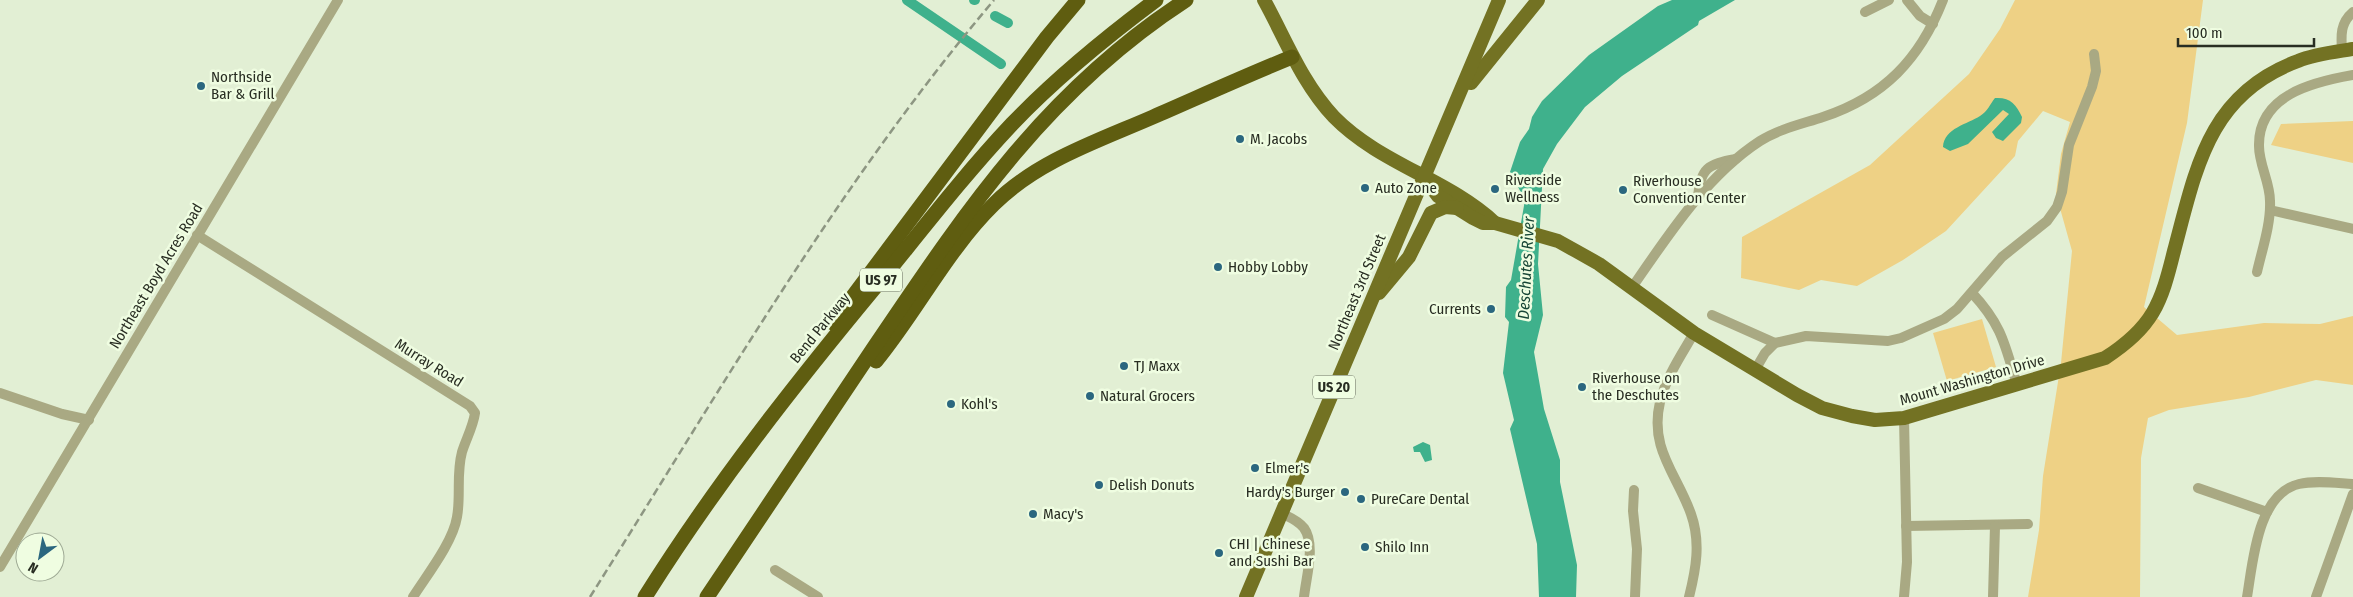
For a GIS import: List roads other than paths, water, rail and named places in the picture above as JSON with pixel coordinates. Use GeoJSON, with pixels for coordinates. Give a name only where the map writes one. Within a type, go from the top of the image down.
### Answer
{"type":"FeatureCollection","features":[{"type":"Feature","properties":{"kind":"highway"},"geometry":{"type":"LineString","coordinates":[[760,430],[830,327],[1047,37],[1078,0]]}},
{"type":"Feature","properties":{"kind":"highway"},"geometry":{"type":"LineString","coordinates":[[1064,74],[1082,47],[1139,0]]}},
{"type":"Feature","properties":{"kind":"highway","name":"Bend Parkway"},"geometry":{"type":"LineString","coordinates":[[645,597],[703,510],[760,430],[953,193],[1012,125],[1064,74],[1113,32],[1156,0]]}},
{"type":"Feature","properties":{"kind":"highway","name":"US 97"},"geometry":{"type":"LineString","coordinates":[[707,597],[971,206],[1021,144],[1092,72],[1126,42],[1186,0]]}},
{"type":"Feature","properties":{"kind":"highway"},"geometry":{"type":"LineString","coordinates":[[822,426],[892,342],[959,245],[994,204],[1021,181],[1081,148],[1292,57]]}},
{"type":"Feature","properties":{"kind":"main road"},"geometry":{"type":"LineString","coordinates":[[1264,0],[1292,57],[1316,95],[1335,118],[1368,144],[1424,177]]}},
{"type":"Feature","properties":{"kind":"main road","name":"Northeast 3rd Street"},"geometry":{"type":"LineString","coordinates":[[1246,597],[1424,177],[1461,95],[1499,0]]}},
{"type":"Feature","properties":{"kind":"main road"},"geometry":{"type":"LineString","coordinates":[[1461,95],[1538,0]]}},
{"type":"Feature","properties":{"kind":"main road","name":"Mount Washington Drive"},"geometry":{"type":"LineString","coordinates":[[1424,177],[1438,196],[1483,223],[1495,223],[1558,241],[1599,264],[1694,333],[1822,408],[1875,420],[1904,418],[2105,358],[2129,343],[2152,317],[2164,290],[2195,172],[2220,118],[2244,93],[2268,74],[2299,60],[2347,50]]}},
{"type":"Feature","properties":{"kind":"main road","name":"Mount Washington Drive"},"geometry":{"type":"LineString","coordinates":[[1424,177],[1444,185],[1478,207],[1495,223]]}},
{"type":"Feature","properties":{"kind":"main road"},"geometry":{"type":"LineString","coordinates":[[1371,303],[1409,257],[1431,213],[1445,207],[1457,208]]}},
{"type":"Feature","properties":{"kind":"street","name":"Northeast Boyd Acres Road"},"geometry":{"type":"LineString","coordinates":[[0,567],[338,0]]}},
{"type":"Feature","properties":{"kind":"street"},"geometry":{"type":"LineString","coordinates":[[1865,12],[1888,0]]}},
{"type":"Feature","properties":{"kind":"street"},"geometry":{"type":"LineString","coordinates":[[1907,0],[1920,16],[1934,24]]}},
{"type":"Feature","properties":{"kind":"street"},"geometry":{"type":"LineString","coordinates":[[1631,289],[1698,198],[1736,159],[1760,141],[1793,126],[1825,117],[1860,100],[1883,85],[1916,54],[1934,24],[1943,0]]}},
{"type":"Feature","properties":{"kind":"street"},"geometry":{"type":"LineString","coordinates":[[2347,50],[2340,32],[2344,23],[2353,12]]}},
{"type":"Feature","properties":{"kind":"street"},"geometry":{"type":"LineString","coordinates":[[1755,370],[1775,343],[1806,336],[1874,342],[1901,338],[1944,319],[1972,293],[2002,257],[2046,221],[2057,207],[2062,192],[2068,145],[2092,87],[2096,71],[2094,54]]}},
{"type":"Feature","properties":{"kind":"street"},"geometry":{"type":"LineString","coordinates":[[2257,272],[2270,210],[2270,192],[2259,146],[2260,132],[2270,111],[2283,98],[2306,87],[2324,80],[2353,76]]}},
{"type":"Feature","properties":{"kind":"street"},"geometry":{"type":"LineString","coordinates":[[2270,210],[2353,229]]}},
{"type":"Feature","properties":{"kind":"street","name":"Murray Road"},"geometry":{"type":"LineString","coordinates":[[197,236],[470,406],[475,413],[474,422],[461,453],[457,484],[457,518],[448,541],[413,597]]}},
{"type":"Feature","properties":{"kind":"street"},"geometry":{"type":"LineString","coordinates":[[1972,293],[1994,319],[2002,334],[2017,385]]}},
{"type":"Feature","properties":{"kind":"street"},"geometry":{"type":"LineString","coordinates":[[1712,316],[1775,343]]}},
{"type":"Feature","properties":{"kind":"street"},"geometry":{"type":"LineString","coordinates":[[1689,597],[1698,556],[1697,540],[1690,513],[1666,465],[1660,441],[1658,420],[1660,402],[1668,382],[1694,333]]}},
{"type":"Feature","properties":{"kind":"street"},"geometry":{"type":"LineString","coordinates":[[0,393],[62,414],[89,420]]}},
{"type":"Feature","properties":{"kind":"street"},"geometry":{"type":"LineString","coordinates":[[1904,418],[1907,562],[1904,597]]}},
{"type":"Feature","properties":{"kind":"street"},"geometry":{"type":"LineString","coordinates":[[2248,597],[2256,544],[2267,512],[2283,491],[2301,483],[2353,484]]}},
{"type":"Feature","properties":{"kind":"street"},"geometry":{"type":"LineString","coordinates":[[2198,488],[2267,512]]}},
{"type":"Feature","properties":{"kind":"street"},"geometry":{"type":"LineString","coordinates":[[1634,490],[1633,511],[1637,549],[1635,597]]}},
{"type":"Feature","properties":{"kind":"street"},"geometry":{"type":"LineString","coordinates":[[2316,597],[2353,494]]}},
{"type":"Feature","properties":{"kind":"street"},"geometry":{"type":"LineString","coordinates":[[1281,513],[1303,527],[1308,537],[1309,558],[1304,597]]}},
{"type":"Feature","properties":{"kind":"street"},"geometry":{"type":"LineString","coordinates":[[1906,526],[2028,524]]}},
{"type":"Feature","properties":{"kind":"street"},"geometry":{"type":"LineString","coordinates":[[1993,597],[1995,526]]}},
{"type":"Feature","properties":{"kind":"street"},"geometry":{"type":"LineString","coordinates":[[775,570],[818,597]]}},
{"type":"Feature","properties":{"kind":"water","name":"Deschutes River"},"geometry":{"type":"Polygon","coordinates":[[[1672,0],[1735,0],[1699,21],[1698,25],[1622,76],[1585,107],[1557,144],[1543,169],[1538,264],[1543,315],[1534,352],[1544,409],[1560,460],[1560,482],[1577,565],[1576,597],[1539,597],[1537,544],[1510,429],[1514,420],[1503,373],[1509,322],[1505,317],[1506,287],[1511,280],[1525,200],[1510,172],[1520,142],[1529,129],[1532,117],[1542,101],[1589,55],[1658,6],[1672,0]]]}},
{"type":"Feature","properties":{"kind":"water"},"geometry":{"type":"Polygon","coordinates":[[[1995,98],[2012,102],[2022,117],[2021,123],[2003,141],[1996,138],[1992,132],[2009,114],[2003,110],[1968,144],[1950,151],[1943,147],[1944,141],[1952,131],[1983,114],[1995,98]]]}},
{"type":"Feature","properties":{"kind":"water"},"geometry":{"type":"Polygon","coordinates":[[[1423,442],[1430,445],[1432,460],[1425,462],[1420,452],[1414,452],[1413,447],[1423,442]]]}},
{"type":"Feature","properties":{"kind":"waterway"},"geometry":{"type":"LineString","coordinates":[[907,0],[1001,64]]}},
{"type":"Feature","properties":{"kind":"waterway"},"geometry":{"type":"LineString","coordinates":[[995,16],[1008,23]]}},
{"type":"Feature","properties":{"kind":"railway"},"geometry":{"type":"LineString","coordinates":[[590,597],[733,367],[832,216],[883,142],[937,70],[994,0]]}},
{"type":"Feature","properties":{"kind":"place","name":"Northside Bar & Grill"},"geometry":{"type":"Point","coordinates":[201,86]}},
{"type":"Feature","properties":{"kind":"place","name":"M. Jacobs"},"geometry":{"type":"Point","coordinates":[1240,139]}},
{"type":"Feature","properties":{"kind":"place","name":"Auto Zone"},"geometry":{"type":"Point","coordinates":[1365,188]}},
{"type":"Feature","properties":{"kind":"place","name":"Riverside Wellness"},"geometry":{"type":"Point","coordinates":[1495,189]}},
{"type":"Feature","properties":{"kind":"place","name":"Riverhouse Convention Center"},"geometry":{"type":"Point","coordinates":[1623,190]}},
{"type":"Feature","properties":{"kind":"place","name":"Hobby Lobby"},"geometry":{"type":"Point","coordinates":[1218,267]}},
{"type":"Feature","properties":{"kind":"place","name":"Currents"},"geometry":{"type":"Point","coordinates":[1491,309]}},
{"type":"Feature","properties":{"kind":"place","name":"TJ Maxx"},"geometry":{"type":"Point","coordinates":[1124,366]}},
{"type":"Feature","properties":{"kind":"place","name":"Riverhouse on the Deschutes"},"geometry":{"type":"Point","coordinates":[1582,387]}},
{"type":"Feature","properties":{"kind":"place","name":"Natural Grocers"},"geometry":{"type":"Point","coordinates":[1090,396]}},
{"type":"Feature","properties":{"kind":"place","name":"Kohl's"},"geometry":{"type":"Point","coordinates":[951,404]}},
{"type":"Feature","properties":{"kind":"place","name":"Elmer's"},"geometry":{"type":"Point","coordinates":[1255,468]}},
{"type":"Feature","properties":{"kind":"place","name":"Delish Donuts"},"geometry":{"type":"Point","coordinates":[1099,485]}},
{"type":"Feature","properties":{"kind":"place","name":"Hardy's Burger"},"geometry":{"type":"Point","coordinates":[1345,492]}},
{"type":"Feature","properties":{"kind":"place","name":"PureCare Dental"},"geometry":{"type":"Point","coordinates":[1361,499]}},
{"type":"Feature","properties":{"kind":"place","name":"Macy's"},"geometry":{"type":"Point","coordinates":[1033,514]}},
{"type":"Feature","properties":{"kind":"place","name":"Shilo Inn"},"geometry":{"type":"Point","coordinates":[1365,547]}},
{"type":"Feature","properties":{"kind":"place","name":"CHI | Chinese and Sushi Bar"},"geometry":{"type":"Point","coordinates":[1219,553]}}]}
